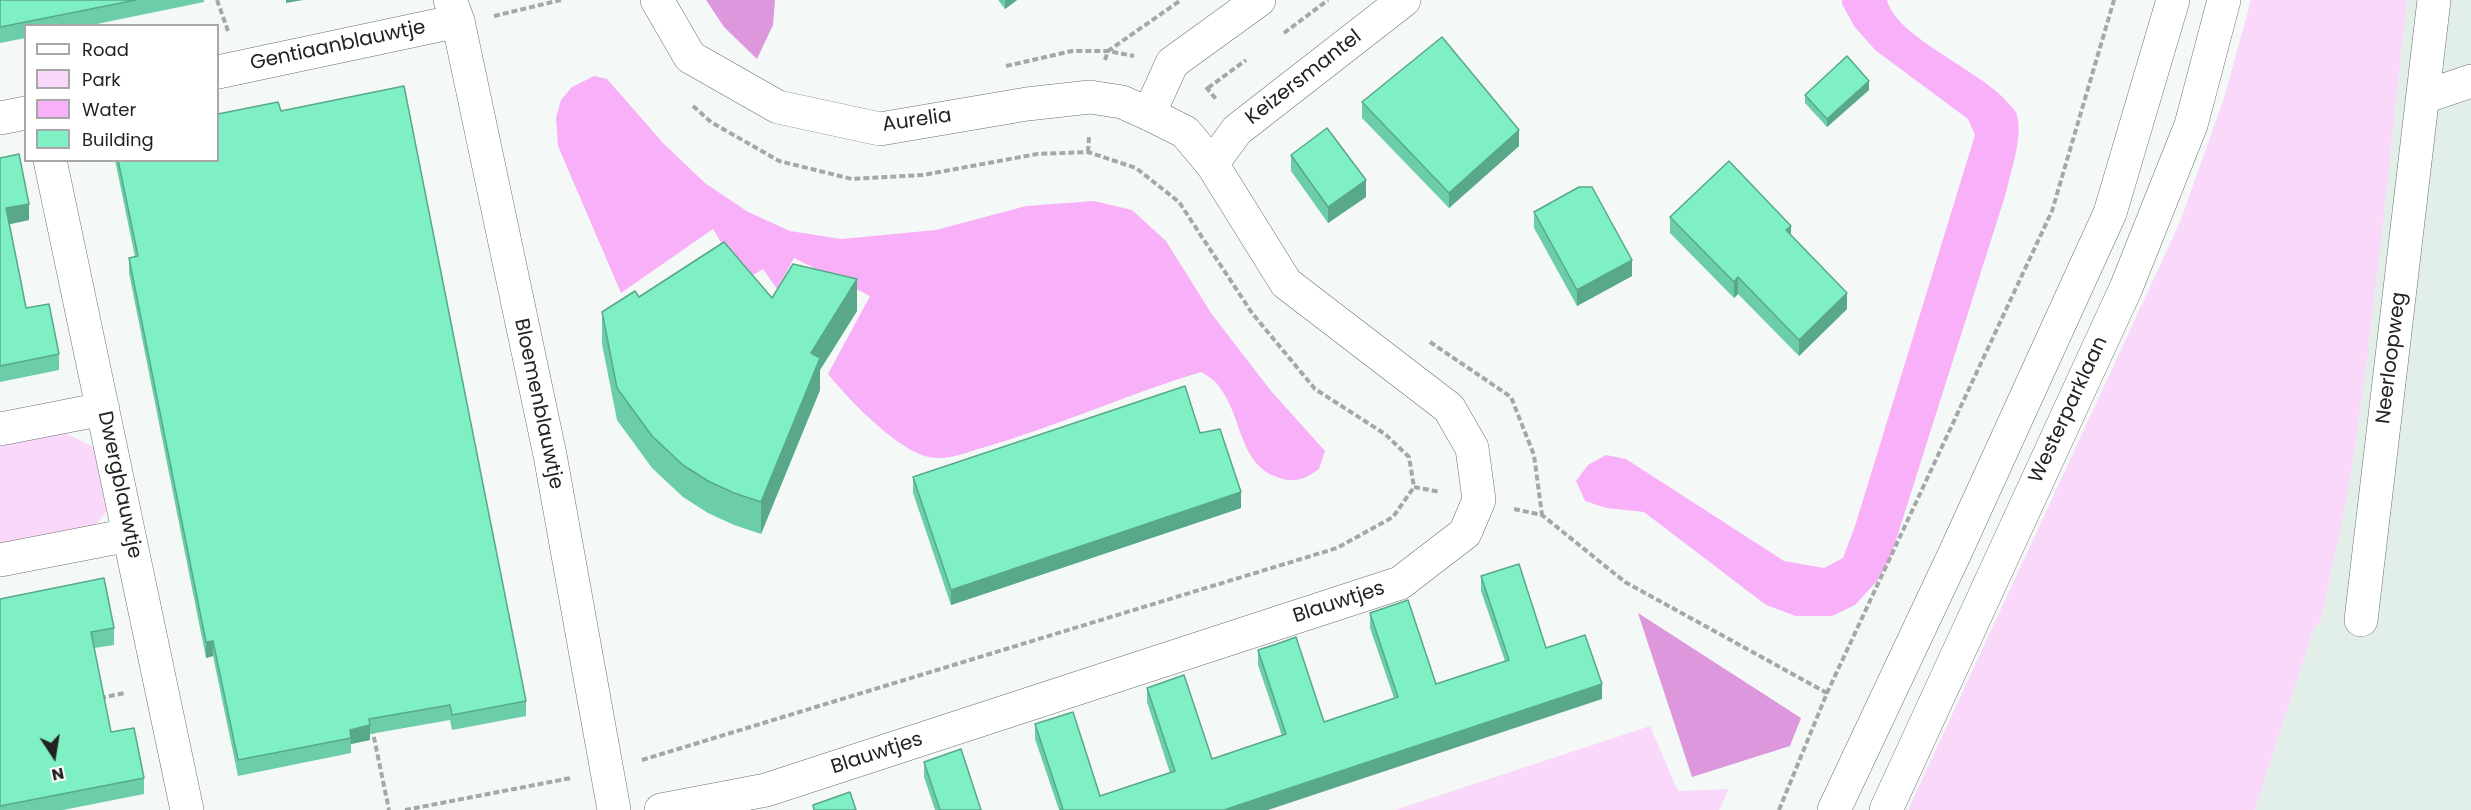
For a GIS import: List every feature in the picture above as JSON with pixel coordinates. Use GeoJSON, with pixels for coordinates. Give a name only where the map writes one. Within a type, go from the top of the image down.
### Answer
{"type":"FeatureCollection","features":[{"type":"Feature","properties":{"kind":"street","name":"Aurelia"},"geometry":{"type":"LineString","coordinates":[[657,0],[690,57],[778,108],[880,129],[1027,104],[1090,97],[1122,102],[1149,114]]}},
{"type":"Feature","properties":{"kind":"street"},"geometry":{"type":"LineString","coordinates":[[1149,114],[1172,63],[1259,0]]}},
{"type":"Feature","properties":{"kind":"street","name":"Keizersmantel"},"geometry":{"type":"LineString","coordinates":[[1212,164],[1237,130],[1404,0]]}},
{"type":"Feature","properties":{"kind":"street"},"geometry":{"type":"LineString","coordinates":[[1834,810],[1955,553],[2110,213],[2173,0]]}},
{"type":"Feature","properties":{"kind":"street","name":"Westerparklaan"},"geometry":{"type":"LineString","coordinates":[[1886,810],[2126,288],[2191,125],[2224,0]]}},
{"type":"Feature","properties":{"kind":"street","name":"Neerloopweg"},"geometry":{"type":"LineString","coordinates":[[2361,620],[2434,0]]}},
{"type":"Feature","properties":{"kind":"street","name":"Gentiaanblauwtje"},"geometry":{"type":"LineString","coordinates":[[219,72],[454,10]]}},
{"type":"Feature","properties":{"kind":"street","name":"Bloemenblauwtje"},"geometry":{"type":"LineString","coordinates":[[454,10],[550,455],[614,810]]}},
{"type":"Feature","properties":{"kind":"street"},"geometry":{"type":"LineString","coordinates":[[2424,97],[2471,81]]}},
{"type":"Feature","properties":{"kind":"street"},"geometry":{"type":"LineString","coordinates":[[0,118],[24,113]]}},
{"type":"Feature","properties":{"kind":"street","name":"Blauwtjes"},"geometry":{"type":"LineString","coordinates":[[661,810],[766,790],[1400,583],[1465,533],[1479,500],[1473,448],[1449,408],[1286,283],[1212,164],[1185,132],[1149,114]]}},
{"type":"Feature","properties":{"kind":"street","name":"Dwergblauwtje"},"geometry":{"type":"LineString","coordinates":[[50,162],[187,810]]}},
{"type":"Feature","properties":{"kind":"street"},"geometry":{"type":"LineString","coordinates":[[0,429],[103,409]]}},
{"type":"Feature","properties":{"kind":"street"},"geometry":{"type":"LineString","coordinates":[[0,560],[129,535]]}},
{"type":"Feature","properties":{"kind":"path"},"geometry":{"type":"LineString","coordinates":[[454,10],[496,15],[561,0]]}},
{"type":"Feature","properties":{"kind":"path"},"geometry":{"type":"LineString","coordinates":[[1108,51],[1181,0]]}},
{"type":"Feature","properties":{"kind":"path"},"geometry":{"type":"LineString","coordinates":[[1779,810],[1827,693],[2052,211],[2114,0]]}},
{"type":"Feature","properties":{"kind":"path"},"geometry":{"type":"LineString","coordinates":[[1005,66],[1072,51],[1108,51],[1172,63],[1208,88],[1237,130]]}},
{"type":"Feature","properties":{"kind":"path"},"geometry":{"type":"LineString","coordinates":[[405,810],[608,771],[1337,548],[1393,517],[1414,487],[1409,457],[1385,434],[1315,388],[1252,313],[1179,202],[1136,168],[1088,152],[1037,154],[923,175],[852,179],[778,160],[711,122],[688,101]]}},
{"type":"Feature","properties":{"kind":"path"},"geometry":{"type":"LineString","coordinates":[[1430,342],[1511,397],[1534,455],[1542,515]]}},
{"type":"Feature","properties":{"kind":"path"},"geometry":{"type":"LineString","coordinates":[[1414,487],[1542,515],[1625,582],[1827,693]]}},
{"type":"Feature","properties":{"kind":"path"},"geometry":{"type":"LineString","coordinates":[[92,700],[161,686]]}},
{"type":"Feature","properties":{"kind":"path"},"geometry":{"type":"LineString","coordinates":[[370,717],[388,810]]}},
{"type":"Feature","properties":{"kind":"shaded area"},"geometry":{"type":"Polygon","coordinates":[[[706,0],[775,0],[773,25],[757,59],[724,27],[706,0]]]}},
{"type":"Feature","properties":{"kind":"shaded area"},"geometry":{"type":"Polygon","coordinates":[[[2407,0],[2471,0],[2471,810],[2255,810],[2313,630],[2321,620],[2353,462],[2374,302],[2407,0]]]}},
{"type":"Feature","properties":{"kind":"shaded area"},"geometry":{"type":"Polygon","coordinates":[[[1638,613],[1801,718],[1790,746],[1692,777],[1638,613]]]}},
{"type":"Feature","properties":{"kind":"green space"},"geometry":{"type":"Polygon","coordinates":[[[2251,0],[2407,0],[2369,345],[2346,500],[2321,620],[2313,630],[2255,810],[1908,810],[2180,222],[2224,98],[2251,0]]]}},
{"type":"Feature","properties":{"kind":"green space"},"geometry":{"type":"Polygon","coordinates":[[[62,432],[94,447],[111,505],[94,528],[0,547],[0,445],[62,432]]]}},
{"type":"Feature","properties":{"kind":"green space"},"geometry":{"type":"Polygon","coordinates":[[[1650,726],[1678,791],[1729,789],[1719,810],[1395,810],[1650,726]]]}},
{"type":"Feature","properties":{"kind":"water"},"geometry":{"type":"Polygon","coordinates":[[[1842,0],[1887,0],[1894,14],[1906,28],[1980,79],[2010,105],[2017,115],[2019,134],[2006,193],[1890,559],[1877,581],[1855,605],[1832,616],[1796,616],[1766,605],[1644,512],[1606,508],[1585,501],[1576,481],[1588,465],[1606,455],[1626,459],[1784,561],[1824,568],[1843,558],[1855,526],[1975,135],[1968,119],[1875,50],[1854,26],[1842,0]]]}},
{"type":"Feature","properties":{"kind":"water"},"geometry":{"type":"Polygon","coordinates":[[[594,76],[607,79],[664,144],[705,183],[748,212],[790,231],[841,239],[936,230],[1026,206],[1094,201],[1132,210],[1166,241],[1211,313],[1271,391],[1325,451],[1319,469],[1304,478],[1294,480],[1283,479],[1265,471],[1249,453],[1222,390],[1201,372],[1010,440],[962,454],[935,458],[916,452],[903,445],[874,422],[828,374],[870,296],[794,258],[777,289],[763,269],[744,281],[713,229],[621,293],[558,146],[556,118],[561,100],[572,87],[594,76]]]}},
{"type":"Feature","properties":{"kind":"building"},"geometry":{"type":"Polygon","coordinates":[[[0,0],[136,0],[0,27],[0,0]]]}},
{"type":"Feature","properties":{"kind":"building"},"geometry":{"type":"Polygon","coordinates":[[[1442,37],[1519,130],[1449,193],[1362,102],[1442,37]]]}},
{"type":"Feature","properties":{"kind":"building"},"geometry":{"type":"Polygon","coordinates":[[[1847,56],[1869,81],[1827,119],[1805,95],[1847,56]]]}},
{"type":"Feature","properties":{"kind":"building"},"geometry":{"type":"Polygon","coordinates":[[[404,86],[526,701],[452,715],[450,705],[369,719],[370,725],[350,730],[351,738],[238,760],[213,641],[206,642],[129,258],[138,256],[118,162],[219,162],[219,114],[278,102],[281,111],[404,86]]]}},
{"type":"Feature","properties":{"kind":"building"},"geometry":{"type":"Polygon","coordinates":[[[1327,128],[1366,180],[1328,207],[1291,155],[1327,128]]]}},
{"type":"Feature","properties":{"kind":"building"},"geometry":{"type":"Polygon","coordinates":[[[19,154],[29,204],[6,208],[26,308],[49,304],[59,354],[0,366],[0,158],[19,154]]]}},
{"type":"Feature","properties":{"kind":"building"},"geometry":{"type":"Polygon","coordinates":[[[1729,161],[1791,226],[1786,230],[1847,293],[1799,340],[1738,277],[1734,282],[1670,217],[1729,161]]]}},
{"type":"Feature","properties":{"kind":"building"},"geometry":{"type":"Polygon","coordinates":[[[1579,187],[1592,187],[1632,260],[1577,290],[1534,212],[1579,187]]]}},
{"type":"Feature","properties":{"kind":"building"},"geometry":{"type":"Polygon","coordinates":[[[724,242],[772,298],[793,264],[857,279],[811,353],[820,358],[761,502],[708,481],[683,465],[652,436],[617,388],[602,312],[635,291],[639,297],[724,242]]]}},
{"type":"Feature","properties":{"kind":"building"},"geometry":{"type":"Polygon","coordinates":[[[1185,386],[1200,433],[1220,429],[1241,492],[951,590],[913,477],[1185,386]]]}},
{"type":"Feature","properties":{"kind":"building"},"geometry":{"type":"Polygon","coordinates":[[[1519,564],[1546,648],[1585,635],[1602,684],[1224,810],[1060,810],[1063,809],[1035,724],[1073,712],[1100,796],[1175,771],[1147,688],[1184,675],[1212,759],[1286,734],[1258,650],[1296,637],[1324,722],[1398,697],[1370,613],[1408,600],[1436,684],[1509,660],[1481,576],[1519,564]]]}},
{"type":"Feature","properties":{"kind":"building"},"geometry":{"type":"Polygon","coordinates":[[[104,578],[114,628],[91,632],[111,732],[134,728],[144,778],[0,806],[0,599],[104,578]]]}},
{"type":"Feature","properties":{"kind":"building"},"geometry":{"type":"Polygon","coordinates":[[[961,749],[981,810],[940,810],[924,762],[961,749]]]}},
{"type":"Feature","properties":{"kind":"building"},"geometry":{"type":"Polygon","coordinates":[[[850,792],[856,810],[814,810],[813,805],[850,792]]]}}]}
